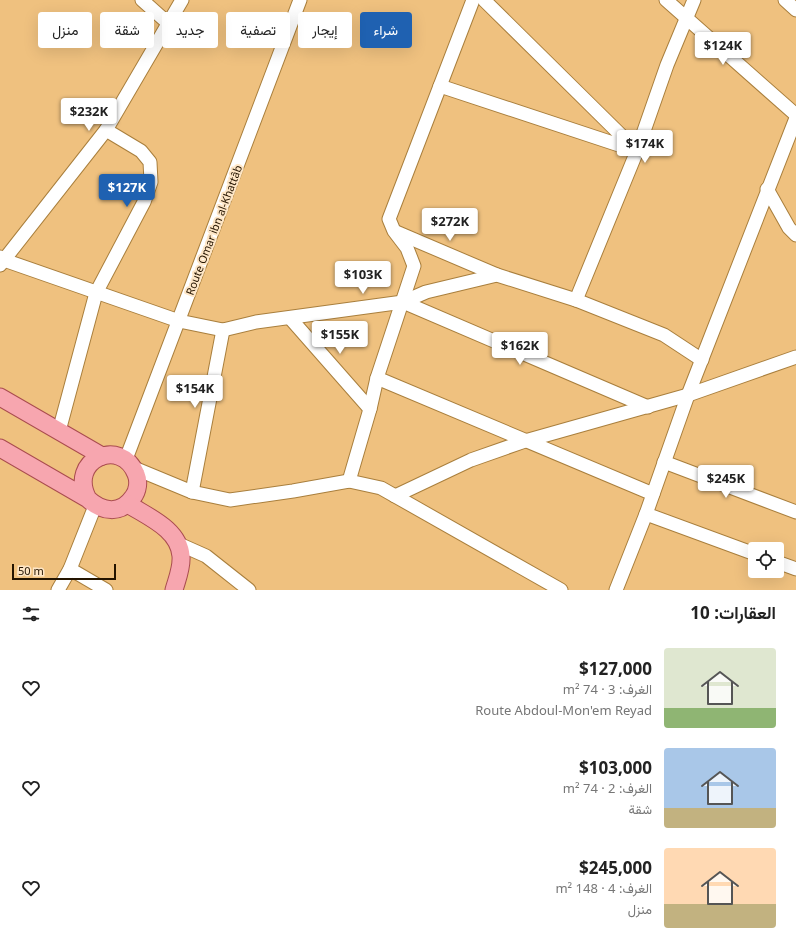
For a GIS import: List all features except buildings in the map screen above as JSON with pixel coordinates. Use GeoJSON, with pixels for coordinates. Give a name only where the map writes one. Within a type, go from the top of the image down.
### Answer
{"type":"FeatureCollection","features":[{"type":"Feature","properties":{"kind":"main road"},"geometry":{"type":"LineString","coordinates":[[0,397],[102,456]]}},
{"type":"Feature","properties":{"kind":"main road"},"geometry":{"type":"LineString","coordinates":[[0,448],[92,502],[106,510],[118,509],[128,504],[134,496],[138,487],[138,477],[130,463],[118,456],[102,456],[94,460],[88,466],[82,483],[84,491],[92,502]]}},
{"type":"Feature","properties":{"kind":"main road"},"geometry":{"type":"LineString","coordinates":[[128,504],[164,527],[173,535],[179,544],[182,557],[181,568],[174,590]]}},
{"type":"Feature","properties":{"kind":"street"},"geometry":{"type":"LineString","coordinates":[[142,0],[162,18]]}},
{"type":"Feature","properties":{"kind":"street"},"geometry":{"type":"LineString","coordinates":[[176,12],[182,0]]}},
{"type":"Feature","properties":{"kind":"street","name":"Route Omar ibn al-Khattâb"},"geometry":{"type":"LineString","coordinates":[[130,463],[179,321],[300,0]]}},
{"type":"Feature","properties":{"kind":"street"},"geometry":{"type":"LineString","coordinates":[[349,481],[394,324],[403,302],[414,266],[408,248],[394,231],[389,219],[473,0]]}},
{"type":"Feature","properties":{"kind":"street"},"geometry":{"type":"LineString","coordinates":[[484,0],[637,151]]}},
{"type":"Feature","properties":{"kind":"street"},"geometry":{"type":"LineString","coordinates":[[666,0],[796,115]]}},
{"type":"Feature","properties":{"kind":"street"},"geometry":{"type":"LineString","coordinates":[[576,300],[637,151],[667,66],[694,0]]}},
{"type":"Feature","properties":{"kind":"street"},"geometry":{"type":"LineString","coordinates":[[785,0],[796,10]]}},
{"type":"Feature","properties":{"kind":"street"},"geometry":{"type":"LineString","coordinates":[[162,36],[106,130],[1,260],[179,321],[223,330],[256,322],[403,302],[426,292],[497,275]]}},
{"type":"Feature","properties":{"kind":"street"},"geometry":{"type":"LineString","coordinates":[[440,86],[637,151]]}},
{"type":"Feature","properties":{"kind":"street"},"geometry":{"type":"LineString","coordinates":[[616,590],[646,514],[688,396],[767,189],[796,118]]}},
{"type":"Feature","properties":{"kind":"street"},"geometry":{"type":"LineString","coordinates":[[59,431],[96,293],[144,202],[151,182],[150,162],[140,151],[106,130]]}},
{"type":"Feature","properties":{"kind":"street"},"geometry":{"type":"LineString","coordinates":[[767,189],[789,228],[796,235]]}},
{"type":"Feature","properties":{"kind":"street"},"geometry":{"type":"LineString","coordinates":[[394,231],[497,275],[576,300],[664,335],[702,360]]}},
{"type":"Feature","properties":{"kind":"street"},"geometry":{"type":"LineString","coordinates":[[403,302],[648,407]]}},
{"type":"Feature","properties":{"kind":"street"},"geometry":{"type":"LineString","coordinates":[[290,318],[370,409]]}},
{"type":"Feature","properties":{"kind":"street"},"geometry":{"type":"LineString","coordinates":[[192,492],[223,330]]}},
{"type":"Feature","properties":{"kind":"street"},"geometry":{"type":"LineString","coordinates":[[395,496],[471,460],[525,441],[688,396],[796,357]]}},
{"type":"Feature","properties":{"kind":"street"},"geometry":{"type":"LineString","coordinates":[[378,378],[653,494]]}},
{"type":"Feature","properties":{"kind":"street"},"geometry":{"type":"LineString","coordinates":[[664,462],[796,512]]}},
{"type":"Feature","properties":{"kind":"street"},"geometry":{"type":"LineString","coordinates":[[130,463],[192,492],[230,500],[349,481],[381,488],[561,590]]}},
{"type":"Feature","properties":{"kind":"street"},"geometry":{"type":"LineString","coordinates":[[58,590],[70,569],[92,502]]}},
{"type":"Feature","properties":{"kind":"street"},"geometry":{"type":"LineString","coordinates":[[646,514],[748,551]]}},
{"type":"Feature","properties":{"kind":"street"},"geometry":{"type":"LineString","coordinates":[[179,544],[206,556],[249,590]]}},
{"type":"Feature","properties":{"kind":"street"},"geometry":{"type":"LineString","coordinates":[[784,565],[796,569]]}},
{"type":"Feature","properties":{"kind":"street"},"geometry":{"type":"LineString","coordinates":[[70,569],[106,590]]}}]}
